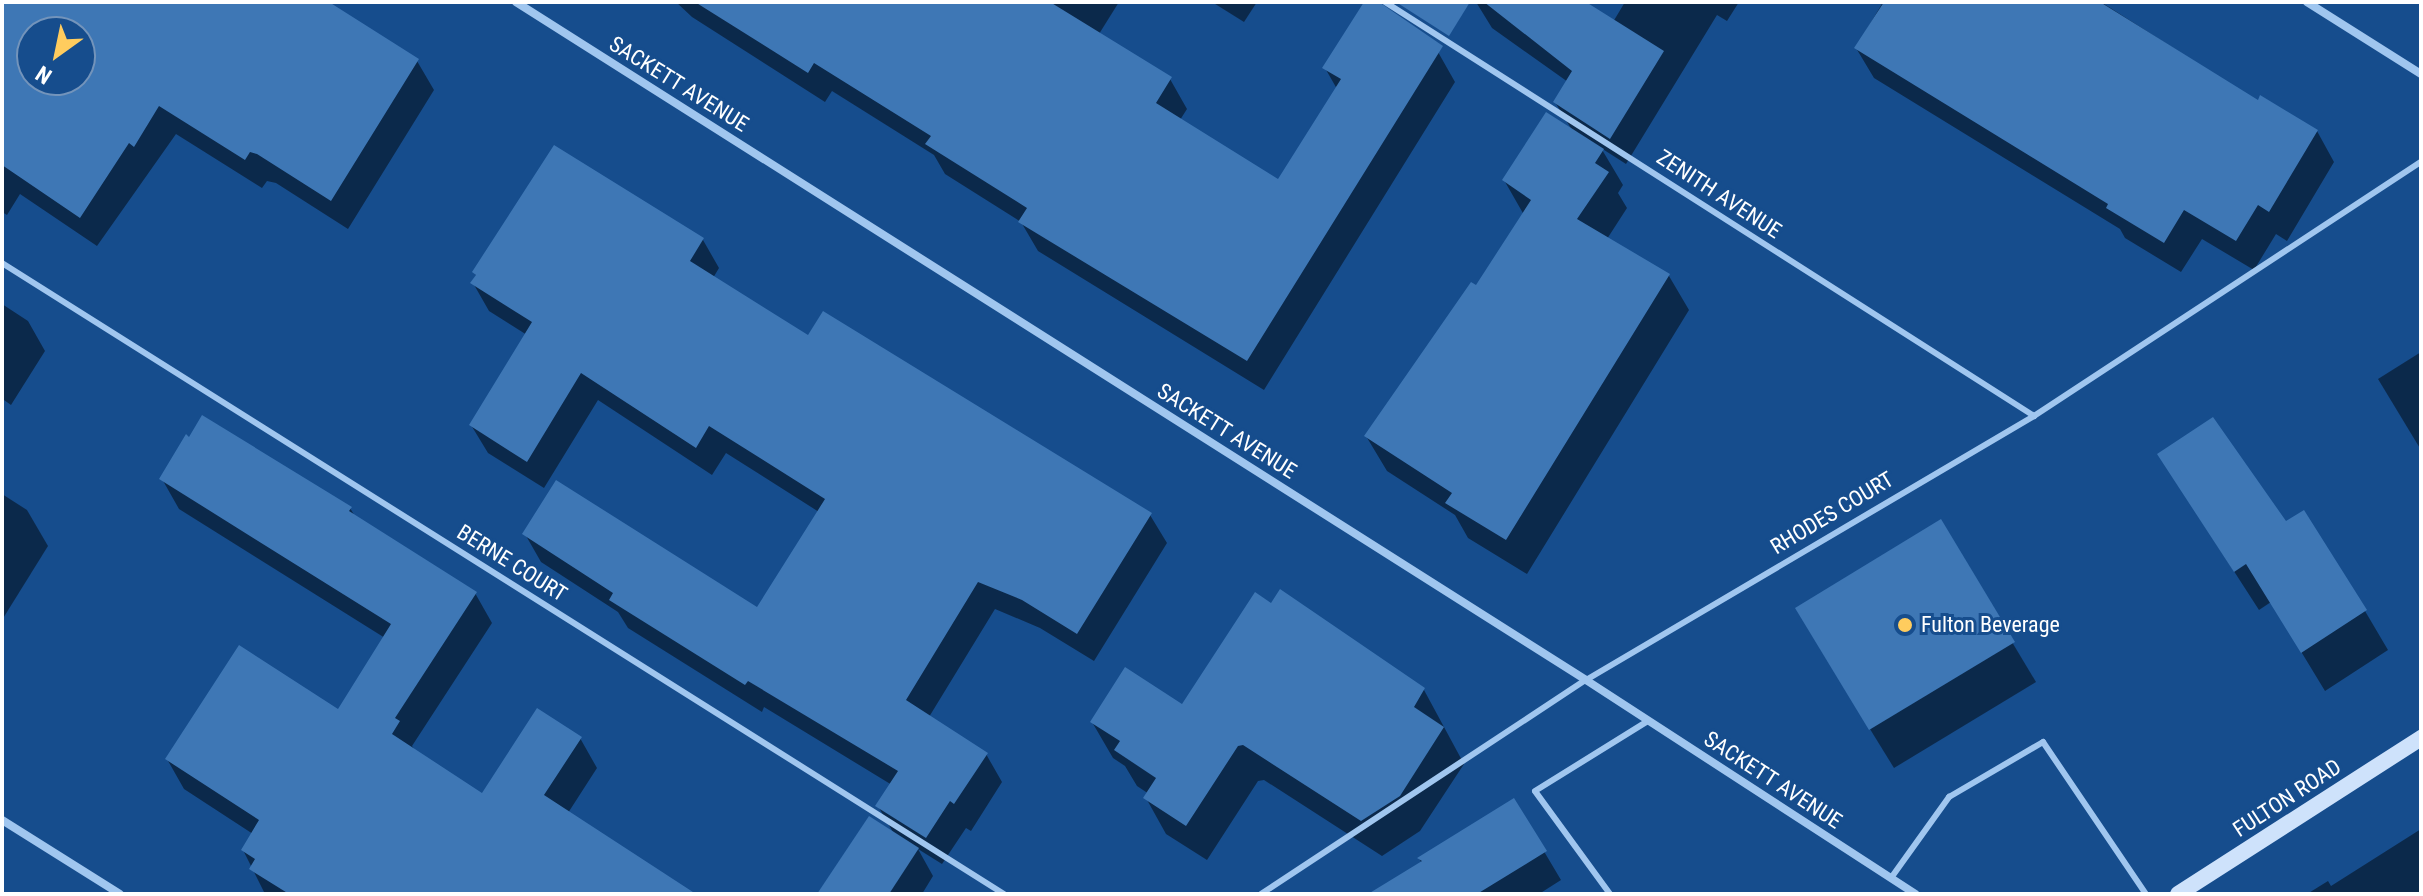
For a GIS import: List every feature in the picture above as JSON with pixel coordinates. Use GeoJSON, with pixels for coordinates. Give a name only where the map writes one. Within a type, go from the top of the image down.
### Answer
{"type":"FeatureCollection","features":[{"type":"Feature","properties":{"kind":"main road","name":"FULTON ROAD"},"geometry":{"type":"LineString","coordinates":[[2178,894],[2421,738]]}},
{"type":"Feature","properties":{"kind":"street","name":"SACKETT AVENUE"},"geometry":{"type":"LineString","coordinates":[[516,2],[1586,680],[1916,894]]}},
{"type":"Feature","properties":{"kind":"street"},"geometry":{"type":"LineString","coordinates":[[2307,2],[2421,74]]}},
{"type":"Feature","properties":{"kind":"street"},"geometry":{"type":"LineString","coordinates":[[2,820],[120,894]]}},
{"type":"Feature","properties":{"kind":"lane","name":"ZENITH AVENUE"},"geometry":{"type":"LineString","coordinates":[[1385,2],[2034,416]]}},
{"type":"Feature","properties":{"kind":"lane","name":"RHODES COURT"},"geometry":{"type":"LineString","coordinates":[[1261,894],[1586,680],[2034,416],[2421,162]]}},
{"type":"Feature","properties":{"kind":"lane","name":"BERNE COURT"},"geometry":{"type":"LineString","coordinates":[[2,263],[1004,894]]}},
{"type":"Feature","properties":{"kind":"lane"},"geometry":{"type":"LineString","coordinates":[[1610,894],[1535,791],[1648,721]]}},
{"type":"Feature","properties":{"kind":"lane"},"geometry":{"type":"LineString","coordinates":[[1891,878],[1949,797],[2043,742],[2146,894]]}},
{"type":"Feature","properties":{"kind":"building"},"geometry":{"type":"Polygon","coordinates":[[[2,2],[329,2],[419,59],[331,201],[257,154],[250,152],[245,160],[159,106],[134,147],[129,143],[80,218],[2,165],[2,2]]]}},
{"type":"Feature","properties":{"kind":"building"},"geometry":{"type":"Polygon","coordinates":[[[695,2],[1050,2],[1172,77],[1156,103],[1278,179],[1341,79],[1322,68],[1364,2],[1379,2],[1443,46],[1247,361],[1018,222],[1027,208],[925,144],[931,136],[814,63],[808,73],[695,2]]]}},
{"type":"Feature","properties":{"kind":"building"},"geometry":{"type":"Polygon","coordinates":[[[1396,2],[1470,2],[1449,36],[1396,2]]]}},
{"type":"Feature","properties":{"kind":"building"},"geometry":{"type":"Polygon","coordinates":[[[1484,2],[1586,2],[1664,51],[1610,139],[1553,102],[1572,71],[1484,2]]]}},
{"type":"Feature","properties":{"kind":"building"},"geometry":{"type":"Polygon","coordinates":[[[1884,2],[2100,2],[2258,100],[2260,95],[2318,130],[2269,212],[2258,205],[2236,241],[2184,210],[2164,243],[2106,208],[2108,204],[1854,48],[1884,2]]]}},
{"type":"Feature","properties":{"kind":"building"},"geometry":{"type":"Polygon","coordinates":[[[1546,112],[1604,149],[1595,163],[1609,172],[1577,219],[1670,274],[1506,540],[1445,503],[1452,493],[1364,436],[1471,282],[1476,285],[1531,200],[1502,180],[1546,112]]]}},
{"type":"Feature","properties":{"kind":"building"},"geometry":{"type":"Polygon","coordinates":[[[554,145],[704,238],[690,261],[808,335],[823,311],[1152,513],[1077,634],[1022,600],[978,582],[906,700],[988,753],[954,804],[950,801],[926,838],[875,806],[898,771],[748,681],[745,685],[609,600],[613,593],[522,534],[556,480],[757,607],[825,499],[709,426],[696,448],[581,373],[527,462],[469,425],[532,322],[470,283],[476,275],[472,272],[554,145]]]}},
{"type":"Feature","properties":{"kind":"building"},"geometry":{"type":"Polygon","coordinates":[[[202,415],[352,507],[349,511],[477,592],[395,718],[400,721],[392,734],[482,793],[537,708],[582,737],[544,795],[696,894],[289,894],[249,869],[255,859],[241,850],[259,820],[165,759],[239,645],[338,709],[391,624],[159,479],[186,434],[189,437],[202,415]]]}},
{"type":"Feature","properties":{"kind":"building"},"geometry":{"type":"Polygon","coordinates":[[[2213,417],[2286,521],[2304,510],[2367,610],[2301,653],[2246,564],[2234,572],[2157,454],[2213,417]]]}},
{"type":"Feature","properties":{"kind":"building","name":"Fulton Beverage"},"geometry":{"type":"Polygon","coordinates":[[[1941,519],[2015,642],[1869,730],[1795,608],[1941,519]]]}},
{"type":"Feature","properties":{"kind":"building"},"geometry":{"type":"Polygon","coordinates":[[[1280,589],[1425,688],[1414,707],[1444,727],[1400,796],[1361,821],[1243,745],[1238,746],[1186,826],[1143,798],[1156,778],[1114,750],[1120,741],[1090,722],[1125,667],[1182,704],[1255,592],[1271,603],[1280,589]]]}},
{"type":"Feature","properties":{"kind":"building"},"geometry":{"type":"Polygon","coordinates":[[[1514,798],[1547,851],[1477,894],[1368,894],[1422,861],[1417,858],[1514,798]]]}},
{"type":"Feature","properties":{"kind":"building"},"geometry":{"type":"Polygon","coordinates":[[[869,816],[919,848],[889,894],[817,894],[869,816]]]}},
{"type":"Feature","properties":{"kind":"place","name":"Fulton Beverage"},"geometry":{"type":"Point","coordinates":[1905,625]}}]}
